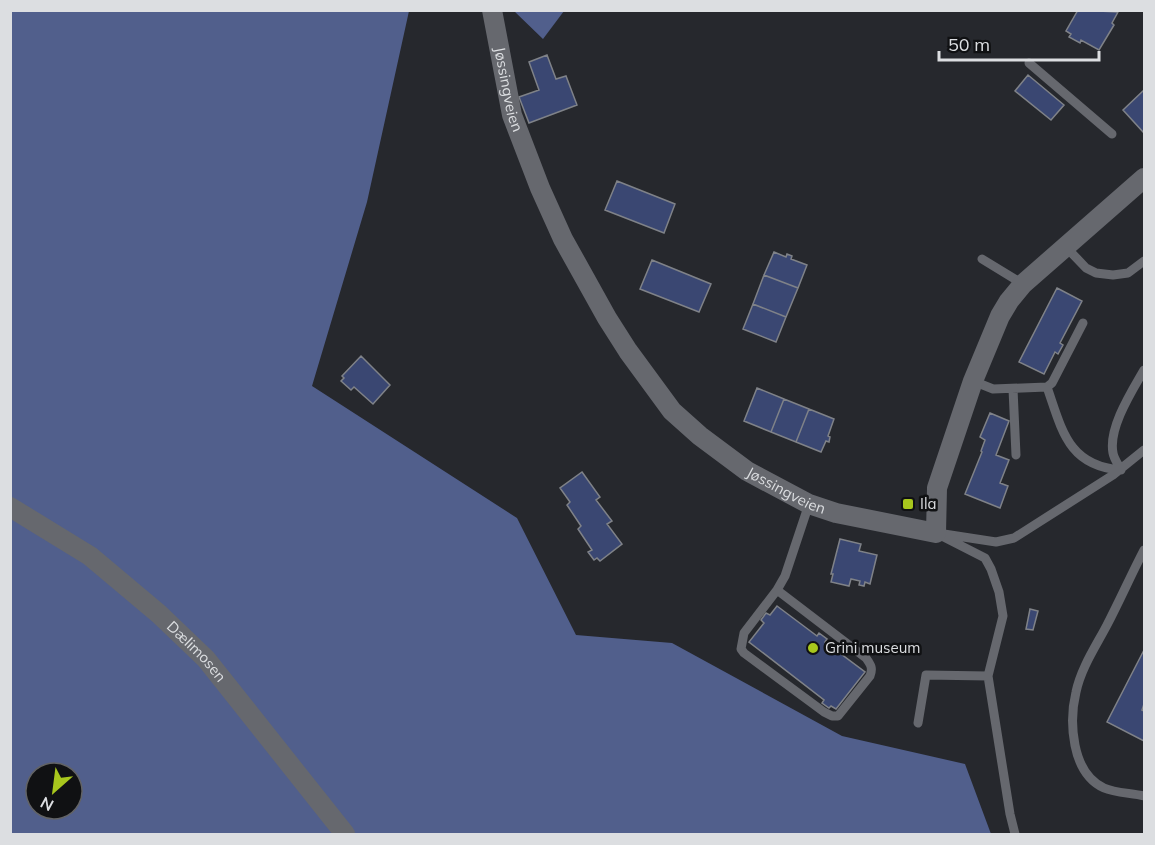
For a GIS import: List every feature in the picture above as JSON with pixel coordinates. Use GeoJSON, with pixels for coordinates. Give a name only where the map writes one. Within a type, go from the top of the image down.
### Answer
{"type":"FeatureCollection","features":[{"type":"Feature","properties":{"kind":"street","name":"Jøssingveien"},"geometry":{"type":"LineString","coordinates":[[492,10],[512,115],[525,154],[588,285],[628,351],[672,411],[700,436],[747,471],[809,504],[836,513],[936,533]]}},
{"type":"Feature","properties":{"kind":"street"},"geometry":{"type":"LineString","coordinates":[[936,533],[937,488],[973,381],[1000,316],[1023,284],[1144,178]]}},
{"type":"Feature","properties":{"kind":"street","name":"Dælimosen"},"geometry":{"type":"LineString","coordinates":[[10,507],[90,556],[159,614],[206,659],[345,834]]}},
{"type":"Feature","properties":{"kind":"lane"},"geometry":{"type":"LineString","coordinates":[[1029,63],[1112,134]]}},
{"type":"Feature","properties":{"kind":"lane"},"geometry":{"type":"LineString","coordinates":[[1065,246],[1086,268],[1096,273],[1113,275],[1128,273],[1144,261]]}},
{"type":"Feature","properties":{"kind":"lane"},"geometry":{"type":"LineString","coordinates":[[982,259],[1023,284]]}},
{"type":"Feature","properties":{"kind":"lane"},"geometry":{"type":"LineString","coordinates":[[973,381],[993,388],[1047,387],[1052,382],[1083,323]]}},
{"type":"Feature","properties":{"kind":"lane"},"geometry":{"type":"LineString","coordinates":[[1121,470],[1113,456],[1114,435],[1124,406],[1144,370]]}},
{"type":"Feature","properties":{"kind":"lane"},"geometry":{"type":"LineString","coordinates":[[1047,387],[1059,424],[1076,452],[1104,469],[1121,470]]}},
{"type":"Feature","properties":{"kind":"lane"},"geometry":{"type":"LineString","coordinates":[[1013,389],[1016,455]]}},
{"type":"Feature","properties":{"kind":"lane"},"geometry":{"type":"LineString","coordinates":[[936,533],[996,542],[1007,541],[1121,470],[1144,450]]}},
{"type":"Feature","properties":{"kind":"lane"},"geometry":{"type":"LineString","coordinates":[[777,591],[866,658],[871,665],[870,676],[838,716],[824,712],[744,653],[741,648],[744,633],[777,591],[788,568],[809,504]]}},
{"type":"Feature","properties":{"kind":"lane"},"geometry":{"type":"LineString","coordinates":[[936,533],[985,558],[999,592],[1003,616],[988,676],[1015,834]]}},
{"type":"Feature","properties":{"kind":"lane"},"geometry":{"type":"LineString","coordinates":[[1144,550],[1084,669],[1076,691],[1074,709],[1076,747],[1080,764],[1091,778],[1104,788],[1144,796]]}},
{"type":"Feature","properties":{"kind":"lane"},"geometry":{"type":"LineString","coordinates":[[918,723],[926,675],[988,676]]}},
{"type":"Feature","properties":{"kind":"shaded area"},"geometry":{"type":"Polygon","coordinates":[[[10,11],[409,11],[367,202],[312,386],[517,518],[576,635],[672,643],[842,736],[965,764],[991,834],[11,834],[10,11]]]}},
{"type":"Feature","properties":{"kind":"shaded area"},"geometry":{"type":"Polygon","coordinates":[[[514,11],[564,11],[543,39],[514,11]]]}},
{"type":"Feature","properties":{"kind":"building"},"geometry":{"type":"Polygon","coordinates":[[[1078,10],[1118,12],[1112,23],[1114,25],[1099,50],[1081,40],[1080,43],[1069,37],[1071,34],[1066,31],[1078,10]]]}},
{"type":"Feature","properties":{"kind":"building"},"geometry":{"type":"Polygon","coordinates":[[[547,55],[556,79],[566,76],[577,105],[529,123],[519,97],[539,90],[529,62],[547,55]]]}},
{"type":"Feature","properties":{"kind":"building"},"geometry":{"type":"Polygon","coordinates":[[[1028,75],[1064,105],[1051,120],[1015,91],[1028,75]]]}},
{"type":"Feature","properties":{"kind":"building"},"geometry":{"type":"Polygon","coordinates":[[[1144,90],[1144,133],[1123,110],[1144,90]]]}},
{"type":"Feature","properties":{"kind":"building"},"geometry":{"type":"Polygon","coordinates":[[[617,181],[675,204],[664,233],[605,210],[617,181]]]}},
{"type":"Feature","properties":{"kind":"building"},"geometry":{"type":"Polygon","coordinates":[[[774,252],[786,257],[787,254],[792,256],[791,259],[807,265],[798,288],[764,275],[774,252]]]}},
{"type":"Feature","properties":{"kind":"building"},"geometry":{"type":"Polygon","coordinates":[[[652,260],[711,284],[699,312],[640,289],[652,260]]]}},
{"type":"Feature","properties":{"kind":"building"},"geometry":{"type":"Polygon","coordinates":[[[764,275],[798,288],[786,317],[753,304],[764,275]]]}},
{"type":"Feature","properties":{"kind":"building"},"geometry":{"type":"Polygon","coordinates":[[[1057,288],[1082,301],[1060,343],[1063,345],[1058,354],[1055,352],[1044,374],[1019,362],[1057,288]]]}},
{"type":"Feature","properties":{"kind":"building"},"geometry":{"type":"Polygon","coordinates":[[[753,304],[786,317],[776,342],[743,329],[753,304]]]}},
{"type":"Feature","properties":{"kind":"building"},"geometry":{"type":"Polygon","coordinates":[[[361,356],[390,385],[373,404],[354,387],[351,390],[341,381],[344,378],[342,376],[361,356]]]}},
{"type":"Feature","properties":{"kind":"building"},"geometry":{"type":"Polygon","coordinates":[[[757,388],[784,399],[771,432],[744,421],[757,388]]]}},
{"type":"Feature","properties":{"kind":"building"},"geometry":{"type":"Polygon","coordinates":[[[784,399],[809,409],[796,442],[771,432],[784,399]]]}},
{"type":"Feature","properties":{"kind":"building"},"geometry":{"type":"Polygon","coordinates":[[[809,409],[834,419],[828,436],[830,437],[829,442],[826,441],[821,452],[796,442],[809,409]]]}},
{"type":"Feature","properties":{"kind":"building"},"geometry":{"type":"Polygon","coordinates":[[[990,413],[1009,421],[996,455],[1009,460],[1000,483],[1008,486],[1000,508],[965,494],[982,452],[985,440],[980,437],[990,413]]]}},
{"type":"Feature","properties":{"kind":"building"},"geometry":{"type":"Polygon","coordinates":[[[582,472],[600,497],[596,500],[612,521],[607,524],[622,544],[600,561],[597,558],[594,560],[588,552],[592,550],[578,529],[581,526],[567,505],[570,502],[560,488],[582,472]]]}},
{"type":"Feature","properties":{"kind":"building"},"geometry":{"type":"Polygon","coordinates":[[[840,539],[861,544],[859,551],[877,555],[870,584],[865,582],[864,586],[859,585],[860,581],[851,579],[849,586],[831,582],[840,539]]]}},
{"type":"Feature","properties":{"kind":"building"},"geometry":{"type":"Polygon","coordinates":[[[777,606],[817,636],[819,633],[827,639],[825,642],[865,672],[836,709],[831,706],[829,708],[822,703],[824,700],[749,642],[764,623],[761,620],[766,613],[770,615],[777,606]]]}},
{"type":"Feature","properties":{"kind":"building"},"geometry":{"type":"Polygon","coordinates":[[[1030,609],[1038,611],[1033,630],[1026,629],[1030,609]]]}},
{"type":"Feature","properties":{"kind":"building"},"geometry":{"type":"Polygon","coordinates":[[[1144,650],[1142,710],[1144,711],[1144,741],[1107,722],[1144,650]]]}},
{"type":"Feature","properties":{"kind":"place","name":"Ila"},"geometry":{"type":"Point","coordinates":[908,504]}},
{"type":"Feature","properties":{"kind":"place","name":"Grini museum"},"geometry":{"type":"Point","coordinates":[813,648]}}]}
